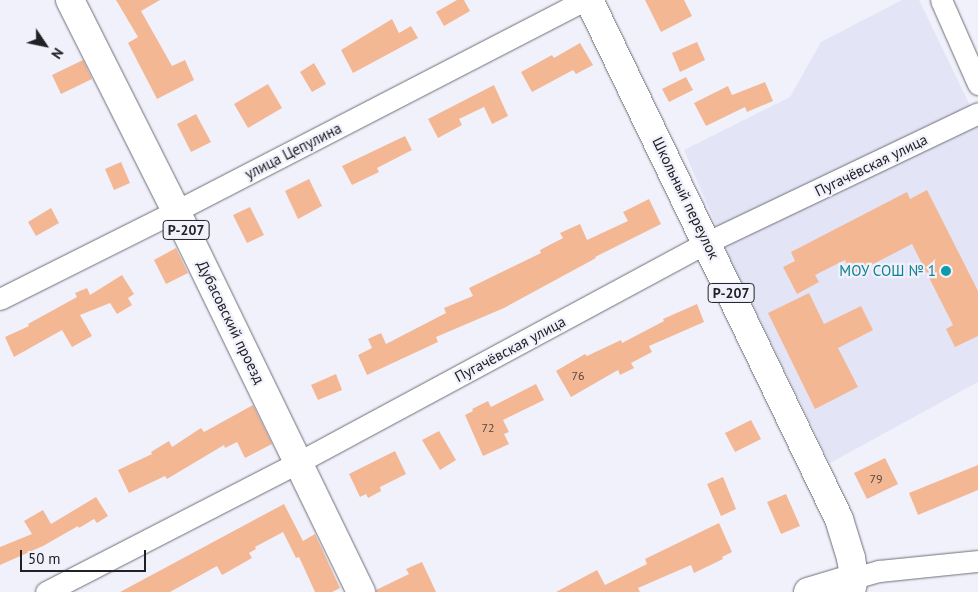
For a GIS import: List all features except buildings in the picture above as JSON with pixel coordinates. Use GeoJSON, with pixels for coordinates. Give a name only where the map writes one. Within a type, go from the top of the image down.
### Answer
{"type":"FeatureCollection","features":[{"type":"Feature","properties":{"kind":"main road","name":"Дубасовский проезд"},"geometry":{"type":"LineString","coordinates":[[70,0],[176,211],[361,592]]}},
{"type":"Feature","properties":{"kind":"main road","name":"Школьный переулок"},"geometry":{"type":"LineString","coordinates":[[589,0],[708,242],[839,519],[851,558],[853,585]]}},
{"type":"Feature","properties":{"kind":"main road"},"geometry":{"type":"LineString","coordinates":[[808,592],[853,585]]}},
{"type":"Feature","properties":{"kind":"street","name":"улица Цепулина"},"geometry":{"type":"LineString","coordinates":[[0,299],[176,211],[584,0]]}},
{"type":"Feature","properties":{"kind":"street"},"geometry":{"type":"LineString","coordinates":[[941,0],[978,84]]}},
{"type":"Feature","properties":{"kind":"street","name":"Пугачёвская улица"},"geometry":{"type":"LineString","coordinates":[[46,592],[299,462],[708,242],[978,113]]}},
{"type":"Feature","properties":{"kind":"street"},"geometry":{"type":"LineString","coordinates":[[853,585],[879,571],[978,562]]}},
{"type":"Feature","properties":{"kind":"shaded area"},"geometry":{"type":"Polygon","coordinates":[[[902,0],[919,0],[978,122],[978,382],[830,463],[731,261],[684,150],[790,97],[821,42],[902,0]]]}},
{"type":"Feature","properties":{"kind":"place","name":"МОУ СОШ № 1"},"geometry":{"type":"Point","coordinates":[946,271]}}]}
